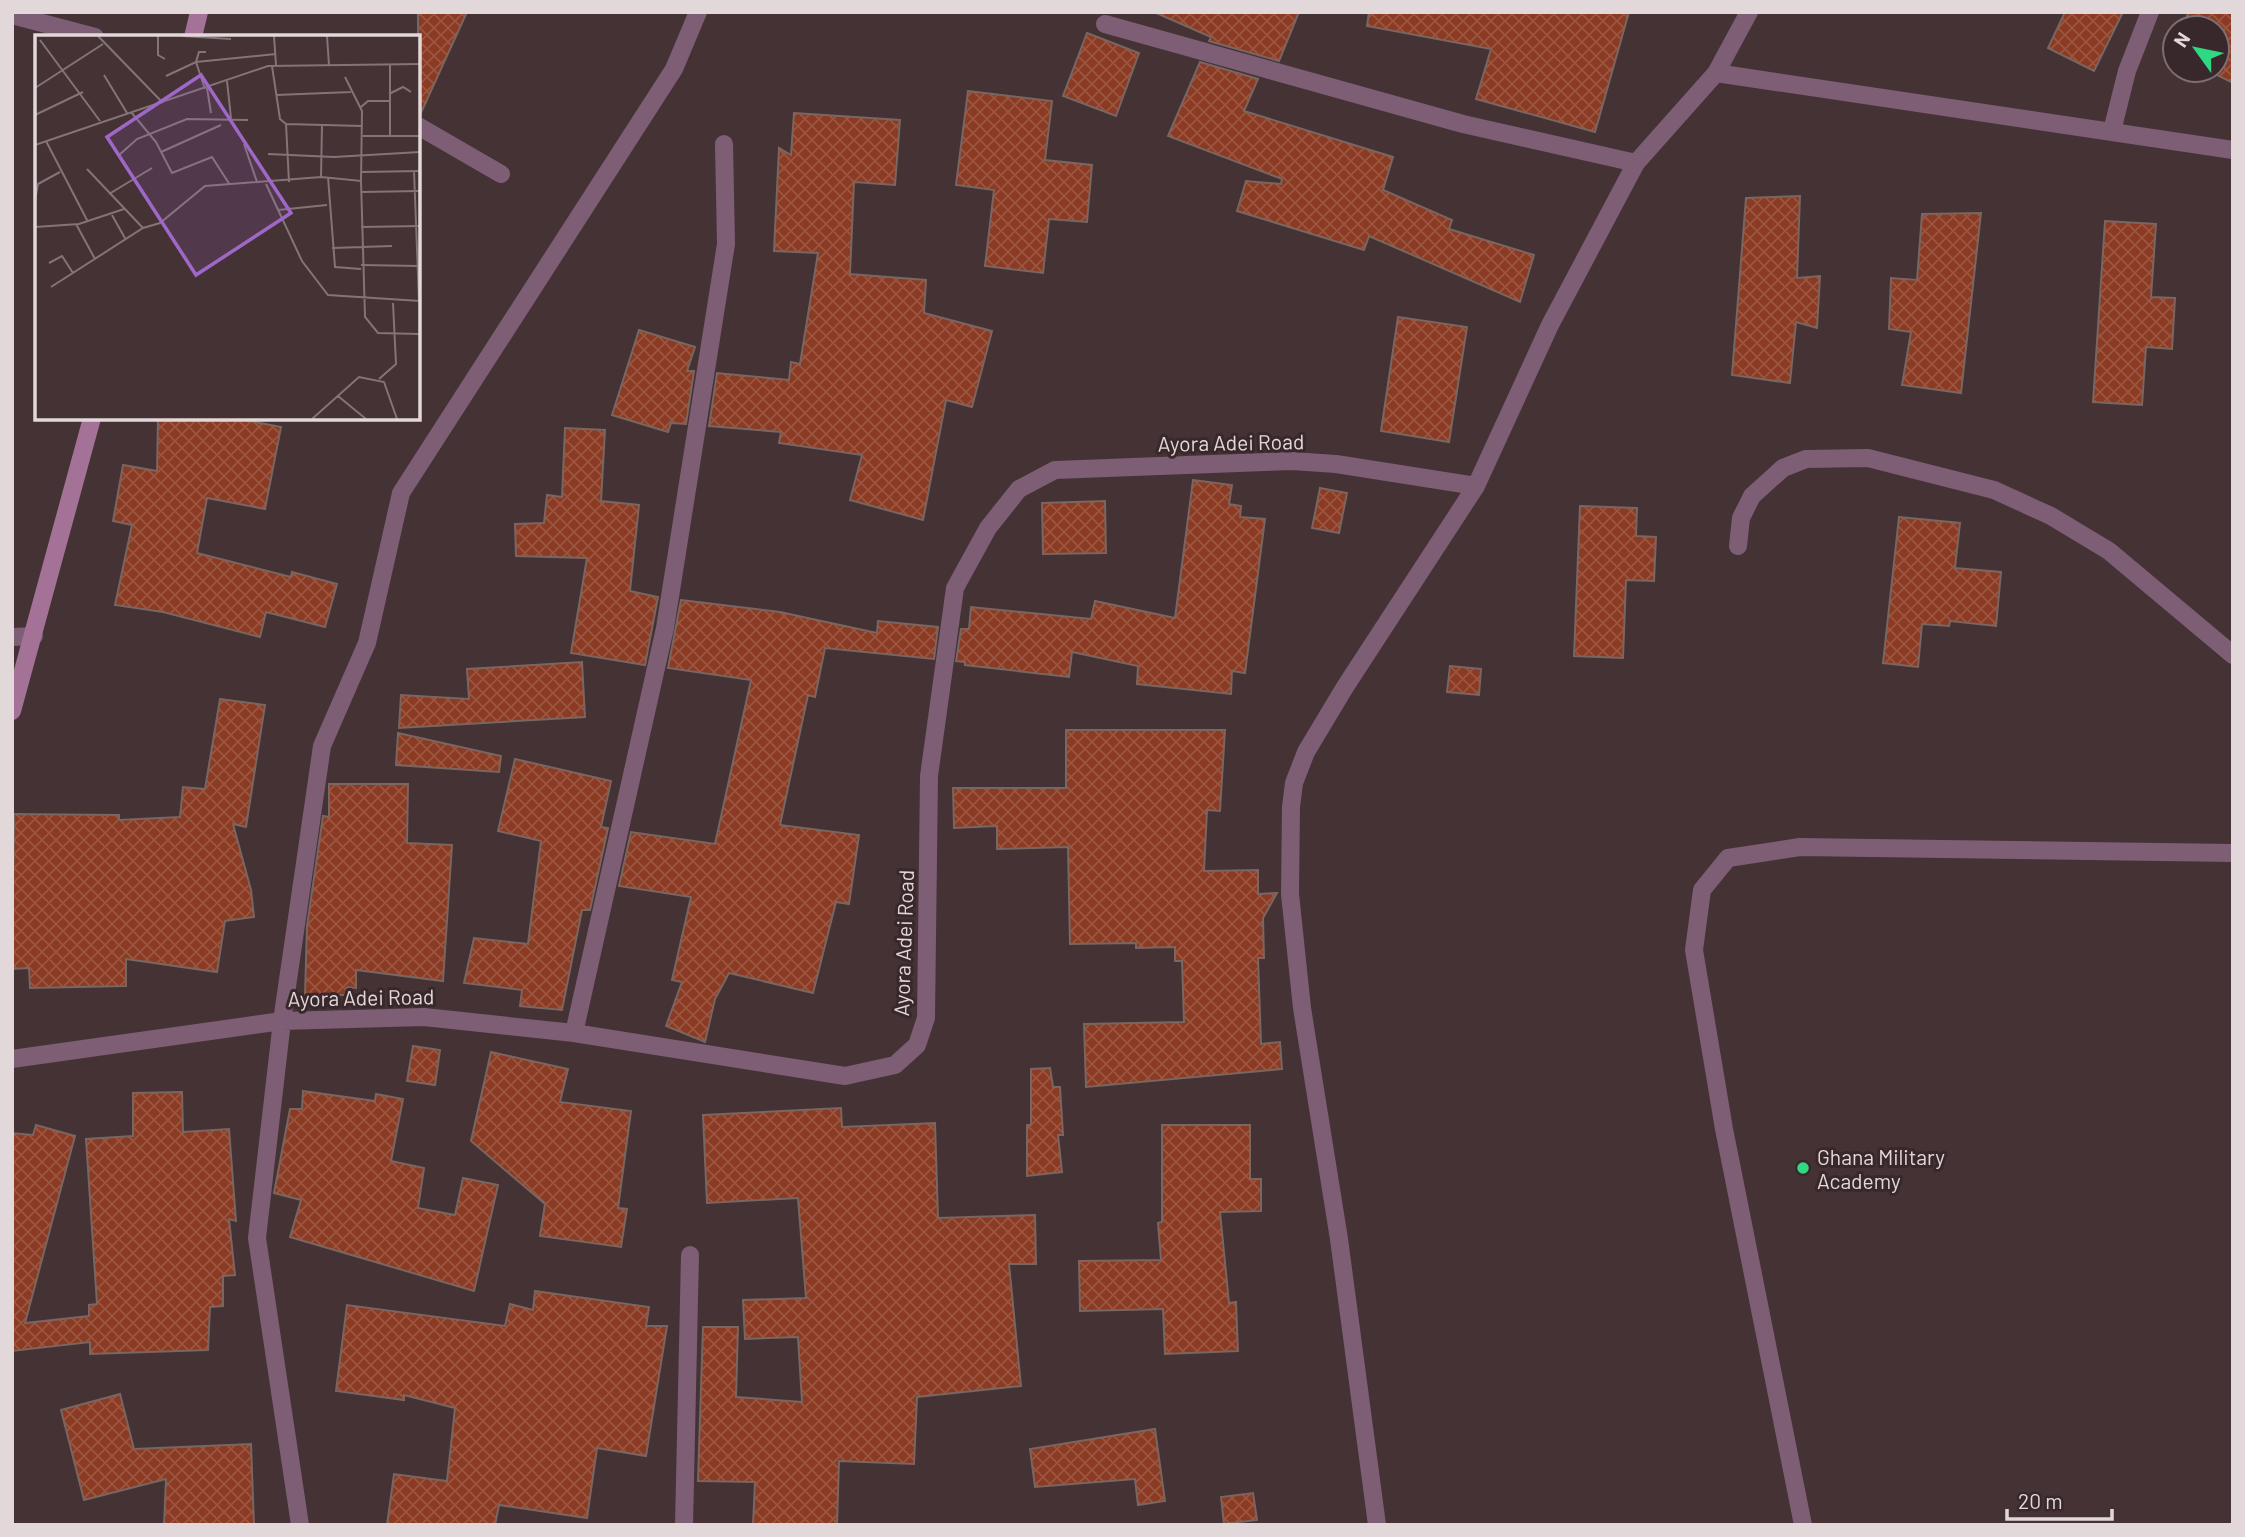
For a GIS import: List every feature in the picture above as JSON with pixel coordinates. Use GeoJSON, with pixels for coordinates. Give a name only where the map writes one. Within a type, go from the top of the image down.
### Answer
{"type":"FeatureCollection","features":[{"type":"Feature","properties":{"kind":"street"},"geometry":{"type":"LineString","coordinates":[[198,35],[199,12]]}},
{"type":"Feature","properties":{"kind":"street"},"geometry":{"type":"LineString","coordinates":[[300,1525],[257,1238],[282,1021],[322,746],[367,643],[401,493],[674,69],[698,12]]}},
{"type":"Feature","properties":{"kind":"street"},"geometry":{"type":"LineString","coordinates":[[1377,1525],[1339,1239],[1302,1008],[1290,894],[1291,807],[1294,783],[1306,752],[1476,486],[1550,325],[1636,163],[1716,73],[1749,12]]}},
{"type":"Feature","properties":{"kind":"street"},"geometry":{"type":"LineString","coordinates":[[2112,131],[2127,71],[2150,12]]}},
{"type":"Feature","properties":{"kind":"street"},"geometry":{"type":"LineString","coordinates":[[12,15],[87,35]]}},
{"type":"Feature","properties":{"kind":"street"},"geometry":{"type":"LineString","coordinates":[[1105,24],[1463,124],[1636,163]]}},
{"type":"Feature","properties":{"kind":"street"},"geometry":{"type":"LineString","coordinates":[[1716,73],[2233,150]]}},
{"type":"Feature","properties":{"kind":"street"},"geometry":{"type":"LineString","coordinates":[[420,127],[501,174]]}},
{"type":"Feature","properties":{"kind":"street"},"geometry":{"type":"LineString","coordinates":[[574,1033],[665,628],[726,244],[724,144]]}},
{"type":"Feature","properties":{"kind":"street"},"geometry":{"type":"LineString","coordinates":[[12,711],[91,420]]}},
{"type":"Feature","properties":{"kind":"street"},"geometry":{"type":"LineString","coordinates":[[1738,546],[1741,518],[1752,496],[1783,468],[1806,459],[1868,458],[1994,490],[2050,516],[2109,551],[2233,655]]}},
{"type":"Feature","properties":{"kind":"street","name":"Ayora Adei Road"},"geometry":{"type":"LineString","coordinates":[[12,1059],[282,1021],[424,1017],[574,1033],[845,1076],[895,1065],[917,1045],[926,1018],[929,776],[955,588],[988,528],[1019,489],[1055,470],[1292,461],[1336,464],[1476,486]]}},
{"type":"Feature","properties":{"kind":"street"},"geometry":{"type":"LineString","coordinates":[[12,637],[34,636]]}},
{"type":"Feature","properties":{"kind":"street"},"geometry":{"type":"LineString","coordinates":[[1803,1525],[1724,1129],[1694,950],[1702,890],[1728,858],[1800,847],[2233,852]]}},
{"type":"Feature","properties":{"kind":"street"},"geometry":{"type":"LineString","coordinates":[[684,1525],[690,1255]]}},
{"type":"Feature","properties":{"kind":"building"},"geometry":{"type":"Polygon","coordinates":[[[418,12],[467,12],[420,115],[420,35],[418,12]]]}},
{"type":"Feature","properties":{"kind":"building"},"geometry":{"type":"Polygon","coordinates":[[[1154,12],[1299,12],[1279,61],[1209,41],[1211,37],[1154,12]]]}},
{"type":"Feature","properties":{"kind":"building"},"geometry":{"type":"Polygon","coordinates":[[[1369,12],[1629,12],[1595,132],[1476,99],[1491,49],[1367,26],[1369,12]]]}},
{"type":"Feature","properties":{"kind":"building"},"geometry":{"type":"Polygon","coordinates":[[[2065,12],[2123,12],[2094,71],[2048,48],[2065,12]]]}},
{"type":"Feature","properties":{"kind":"building"},"geometry":{"type":"Polygon","coordinates":[[[2233,12],[2233,83],[2231,14],[2188,14],[2233,12]]]}},
{"type":"Feature","properties":{"kind":"building"},"geometry":{"type":"Polygon","coordinates":[[[1087,33],[1139,53],[1116,116],[1063,96],[1087,33]]]}},
{"type":"Feature","properties":{"kind":"building"},"geometry":{"type":"Polygon","coordinates":[[[1200,62],[1258,79],[1244,111],[1393,157],[1383,190],[1452,220],[1449,229],[1534,255],[1520,302],[1369,236],[1364,250],[1237,211],[1246,181],[1281,184],[1282,179],[1168,136],[1200,62]]]}},
{"type":"Feature","properties":{"kind":"building"},"geometry":{"type":"Polygon","coordinates":[[[968,91],[1052,101],[1045,160],[1092,165],[1087,222],[1049,219],[1043,273],[985,266],[994,190],[956,185],[968,91]]]}},
{"type":"Feature","properties":{"kind":"building"},"geometry":{"type":"Polygon","coordinates":[[[794,113],[900,120],[895,185],[854,182],[850,274],[926,280],[924,313],[992,331],[972,407],[946,400],[923,520],[850,500],[862,455],[779,443],[781,432],[709,426],[717,373],[789,380],[791,362],[800,364],[818,253],[774,251],[779,148],[791,155],[794,113]]]}},
{"type":"Feature","properties":{"kind":"building"},"geometry":{"type":"Polygon","coordinates":[[[1800,196],[1797,278],[1820,276],[1817,328],[1796,322],[1790,383],[1732,375],[1746,198],[1800,196]]]}},
{"type":"Feature","properties":{"kind":"building"},"geometry":{"type":"Polygon","coordinates":[[[1981,213],[1961,393],[1902,385],[1911,332],[1889,329],[1891,278],[1917,280],[1922,214],[1981,213]]]}},
{"type":"Feature","properties":{"kind":"building"},"geometry":{"type":"Polygon","coordinates":[[[2105,221],[2156,224],[2151,297],[2175,298],[2172,349],[2146,347],[2142,405],[2093,402],[2105,221]]]}},
{"type":"Feature","properties":{"kind":"building"},"geometry":{"type":"Polygon","coordinates":[[[1398,317],[1467,327],[1449,442],[1381,431],[1398,317]]]}},
{"type":"Feature","properties":{"kind":"building"},"geometry":{"type":"Polygon","coordinates":[[[639,330],[695,347],[687,371],[694,371],[686,424],[671,423],[668,432],[612,415],[639,330]]]}},
{"type":"Feature","properties":{"kind":"building"},"geometry":{"type":"Polygon","coordinates":[[[158,420],[245,420],[281,427],[265,509],[207,498],[197,553],[291,577],[292,572],[337,584],[325,627],[266,612],[260,637],[163,612],[115,605],[132,525],[113,521],[123,465],[157,471],[158,420]]]}},
{"type":"Feature","properties":{"kind":"building"},"geometry":{"type":"Polygon","coordinates":[[[565,428],[605,430],[601,501],[639,505],[630,591],[658,597],[645,665],[571,653],[587,558],[516,556],[515,524],[544,523],[547,495],[562,497],[565,428]]]}},
{"type":"Feature","properties":{"kind":"building"},"geometry":{"type":"Polygon","coordinates":[[[1193,480],[1232,485],[1229,504],[1241,506],[1240,517],[1265,519],[1245,673],[1232,671],[1231,694],[1137,684],[1138,666],[1072,652],[1069,677],[965,665],[965,662],[956,661],[961,629],[969,629],[971,607],[1091,619],[1095,601],[1175,618],[1193,480]]]}},
{"type":"Feature","properties":{"kind":"building"},"geometry":{"type":"Polygon","coordinates":[[[1320,488],[1347,493],[1339,533],[1312,528],[1320,488]]]}},
{"type":"Feature","properties":{"kind":"building"},"geometry":{"type":"Polygon","coordinates":[[[1105,501],[1106,553],[1043,554],[1042,503],[1105,501]]]}},
{"type":"Feature","properties":{"kind":"building"},"geometry":{"type":"Polygon","coordinates":[[[1580,506],[1637,508],[1636,536],[1656,537],[1654,581],[1626,580],[1623,658],[1574,656],[1580,506]]]}},
{"type":"Feature","properties":{"kind":"building"},"geometry":{"type":"Polygon","coordinates":[[[1899,517],[1960,523],[1955,568],[2001,572],[1996,626],[1950,621],[1949,626],[1922,624],[1918,667],[1883,663],[1899,517]]]}},
{"type":"Feature","properties":{"kind":"building"},"geometry":{"type":"Polygon","coordinates":[[[681,600],[780,612],[877,633],[878,621],[938,627],[934,659],[825,648],[815,697],[808,695],[780,825],[859,835],[849,904],[836,902],[813,993],[729,973],[715,999],[705,1042],[666,1026],[682,982],[672,980],[691,897],[619,886],[631,832],[715,844],[751,680],[668,668],[681,600]]]}},
{"type":"Feature","properties":{"kind":"building"},"geometry":{"type":"Polygon","coordinates":[[[582,662],[585,717],[399,728],[401,695],[469,699],[467,669],[582,662]]]}},
{"type":"Feature","properties":{"kind":"building"},"geometry":{"type":"Polygon","coordinates":[[[1450,666],[1481,669],[1479,695],[1447,692],[1450,666]]]}},
{"type":"Feature","properties":{"kind":"building"},"geometry":{"type":"Polygon","coordinates":[[[220,699],[265,705],[246,827],[233,824],[251,890],[254,917],[225,921],[217,972],[126,959],[126,986],[30,988],[29,968],[12,969],[14,814],[119,815],[119,820],[180,817],[183,787],[205,789],[220,699]]]}},
{"type":"Feature","properties":{"kind":"building"},"geometry":{"type":"Polygon","coordinates":[[[1066,730],[1225,730],[1220,811],[1207,810],[1204,871],[1258,870],[1258,894],[1277,893],[1263,918],[1264,958],[1258,958],[1261,1044],[1280,1042],[1282,1069],[1086,1087],[1084,1024],[1184,1022],[1182,961],[1175,961],[1175,947],[1136,948],[1136,943],[1070,944],[1068,847],[997,849],[997,826],[954,828],[953,788],[1066,788],[1066,730]]]}},
{"type":"Feature","properties":{"kind":"building"},"geometry":{"type":"Polygon","coordinates":[[[398,733],[501,756],[499,772],[396,765],[398,733]]]}},
{"type":"Feature","properties":{"kind":"building"},"geometry":{"type":"Polygon","coordinates":[[[515,759],[611,781],[601,827],[608,828],[590,910],[582,910],[562,1010],[520,1006],[522,990],[464,983],[474,938],[528,944],[541,841],[498,831],[515,759]]]}},
{"type":"Feature","properties":{"kind":"building"},"geometry":{"type":"Polygon","coordinates":[[[329,784],[408,784],[407,843],[452,845],[443,981],[356,970],[356,988],[347,987],[345,995],[305,995],[307,926],[323,816],[329,817],[329,784]]]}},
{"type":"Feature","properties":{"kind":"building"},"geometry":{"type":"Polygon","coordinates":[[[413,1046],[440,1050],[435,1085],[407,1081],[413,1046]]]}},
{"type":"Feature","properties":{"kind":"building"},"geometry":{"type":"Polygon","coordinates":[[[491,1052],[568,1069],[560,1102],[631,1111],[618,1208],[627,1209],[621,1247],[540,1236],[545,1204],[471,1141],[491,1052]]]}},
{"type":"Feature","properties":{"kind":"building"},"geometry":{"type":"Polygon","coordinates":[[[1050,1068],[1053,1087],[1060,1087],[1063,1135],[1058,1135],[1062,1172],[1027,1176],[1031,1069],[1050,1068]]]}},
{"type":"Feature","properties":{"kind":"building"},"geometry":{"type":"Polygon","coordinates":[[[303,1091],[375,1101],[376,1094],[403,1099],[391,1161],[424,1168],[418,1208],[455,1215],[463,1178],[498,1185],[474,1291],[290,1237],[301,1200],[274,1193],[290,1109],[302,1109],[303,1091]]]}},
{"type":"Feature","properties":{"kind":"building"},"geometry":{"type":"Polygon","coordinates":[[[182,1092],[183,1132],[229,1129],[236,1221],[229,1219],[235,1275],[223,1276],[223,1306],[210,1307],[208,1350],[90,1354],[90,1342],[12,1351],[12,1133],[33,1135],[36,1125],[75,1136],[25,1323],[89,1316],[89,1305],[97,1304],[86,1139],[133,1136],[133,1093],[182,1092]]]}},
{"type":"Feature","properties":{"kind":"building"},"geometry":{"type":"Polygon","coordinates":[[[841,1108],[842,1127],[935,1123],[938,1218],[1035,1215],[1036,1264],[1009,1264],[1021,1386],[917,1397],[914,1464],[839,1461],[837,1525],[753,1525],[755,1482],[698,1481],[703,1327],[738,1327],[736,1397],[802,1402],[798,1337],[745,1339],[743,1300],[806,1298],[798,1198],[707,1203],[703,1115],[841,1108]]]}},
{"type":"Feature","properties":{"kind":"building"},"geometry":{"type":"Polygon","coordinates":[[[1162,1125],[1250,1125],[1250,1179],[1261,1179],[1261,1211],[1220,1212],[1229,1303],[1236,1302],[1238,1351],[1165,1354],[1163,1309],[1080,1311],[1079,1261],[1161,1260],[1158,1223],[1162,1222],[1162,1125]]]}},
{"type":"Feature","properties":{"kind":"building"},"geometry":{"type":"Polygon","coordinates":[[[535,1291],[649,1307],[646,1326],[667,1326],[646,1456],[597,1448],[587,1518],[499,1505],[495,1525],[387,1525],[394,1474],[447,1481],[455,1408],[404,1395],[404,1400],[336,1391],[347,1305],[505,1326],[510,1304],[533,1310],[535,1291]]]}},
{"type":"Feature","properties":{"kind":"building"},"geometry":{"type":"Polygon","coordinates":[[[120,1394],[134,1449],[251,1444],[254,1525],[164,1525],[166,1479],[84,1500],[61,1410],[120,1394]]]}},
{"type":"Feature","properties":{"kind":"building"},"geometry":{"type":"Polygon","coordinates":[[[1155,1429],[1165,1501],[1138,1505],[1135,1479],[1035,1487],[1030,1449],[1155,1429]]]}},
{"type":"Feature","properties":{"kind":"building"},"geometry":{"type":"Polygon","coordinates":[[[1253,1493],[1257,1520],[1224,1524],[1221,1497],[1253,1493]]]}},
{"type":"Feature","properties":{"kind":"place","name":"Ghana Military Academy"},"geometry":{"type":"Point","coordinates":[1803,1168]}}]}
